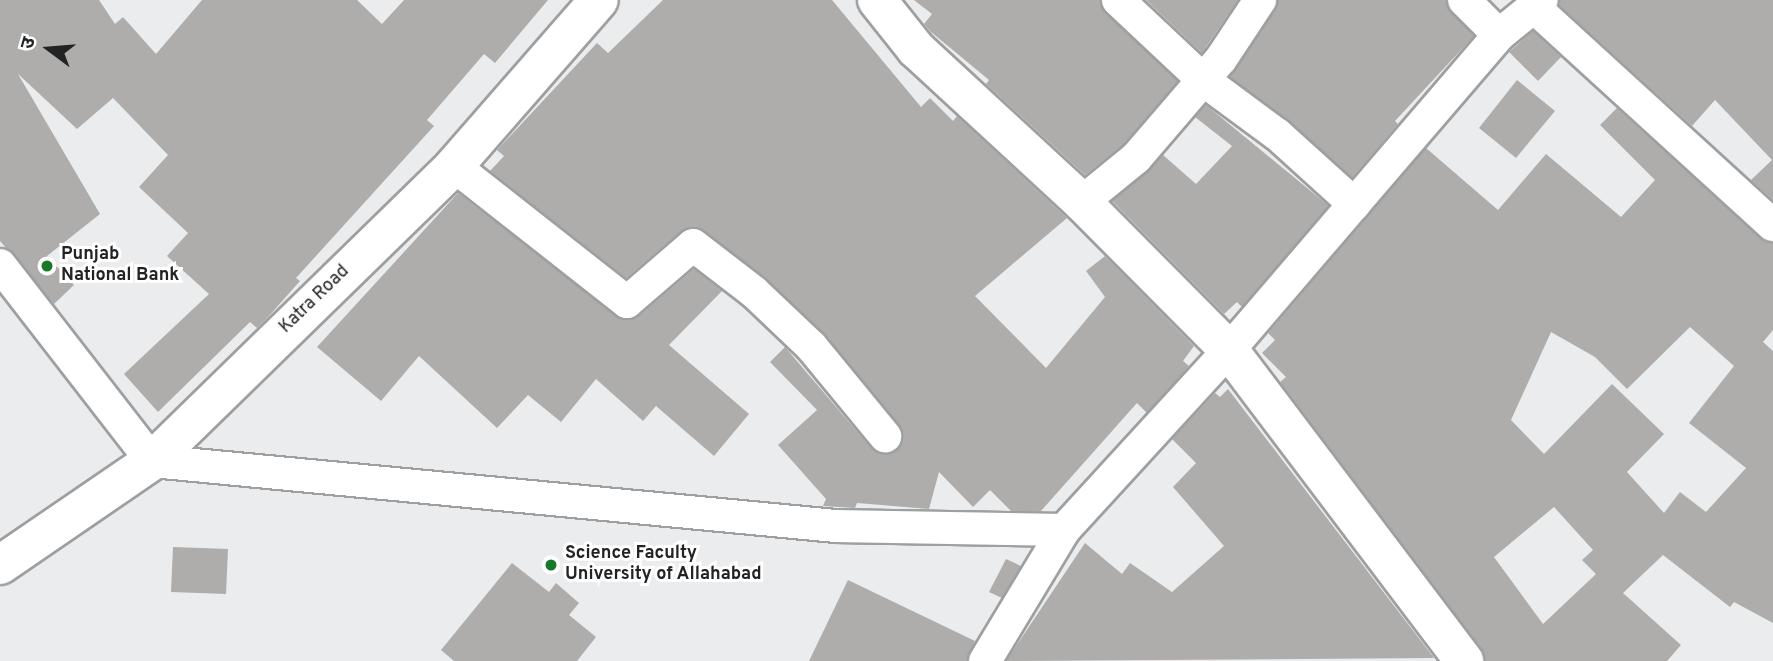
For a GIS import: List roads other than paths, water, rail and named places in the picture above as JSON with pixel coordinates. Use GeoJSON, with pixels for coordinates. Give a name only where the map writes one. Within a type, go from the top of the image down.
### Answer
{"type":"FeatureCollection","features":[{"type":"Feature","properties":{"kind":"street","name":"Katra Road"},"geometry":{"type":"LineString","coordinates":[[0,565],[152,461],[454,166],[599,0]]}},
{"type":"Feature","properties":{"kind":"street"},"geometry":{"type":"LineString","coordinates":[[877,0],[916,49],[1083,202],[1229,350],[1464,661]]}},
{"type":"Feature","properties":{"kind":"street"},"geometry":{"type":"LineString","coordinates":[[1118,0],[1202,79],[1278,135],[1354,204]]}},
{"type":"Feature","properties":{"kind":"street"},"geometry":{"type":"LineString","coordinates":[[1083,202],[1136,158],[1253,18],[1260,0]]}},
{"type":"Feature","properties":{"kind":"street"},"geometry":{"type":"LineString","coordinates":[[1464,0],[1499,35]]}},
{"type":"Feature","properties":{"kind":"street"},"geometry":{"type":"LineString","coordinates":[[985,661],[1064,530],[1229,350],[1499,35],[1538,4],[1773,225]]}},
{"type":"Feature","properties":{"kind":"street"},"geometry":{"type":"LineString","coordinates":[[454,166],[627,302],[693,245],[754,292],[811,346],[885,436]]}},
{"type":"Feature","properties":{"kind":"street"},"geometry":{"type":"LineString","coordinates":[[0,265],[152,461],[836,526],[1064,530]]}},
{"type":"Feature","properties":{"kind":"place","name":"Punjab National Bank"},"geometry":{"type":"Point","coordinates":[47,266]}},
{"type":"Feature","properties":{"kind":"place","name":"Science Faculty University of Allahabad"},"geometry":{"type":"Point","coordinates":[551,565]}}]}
